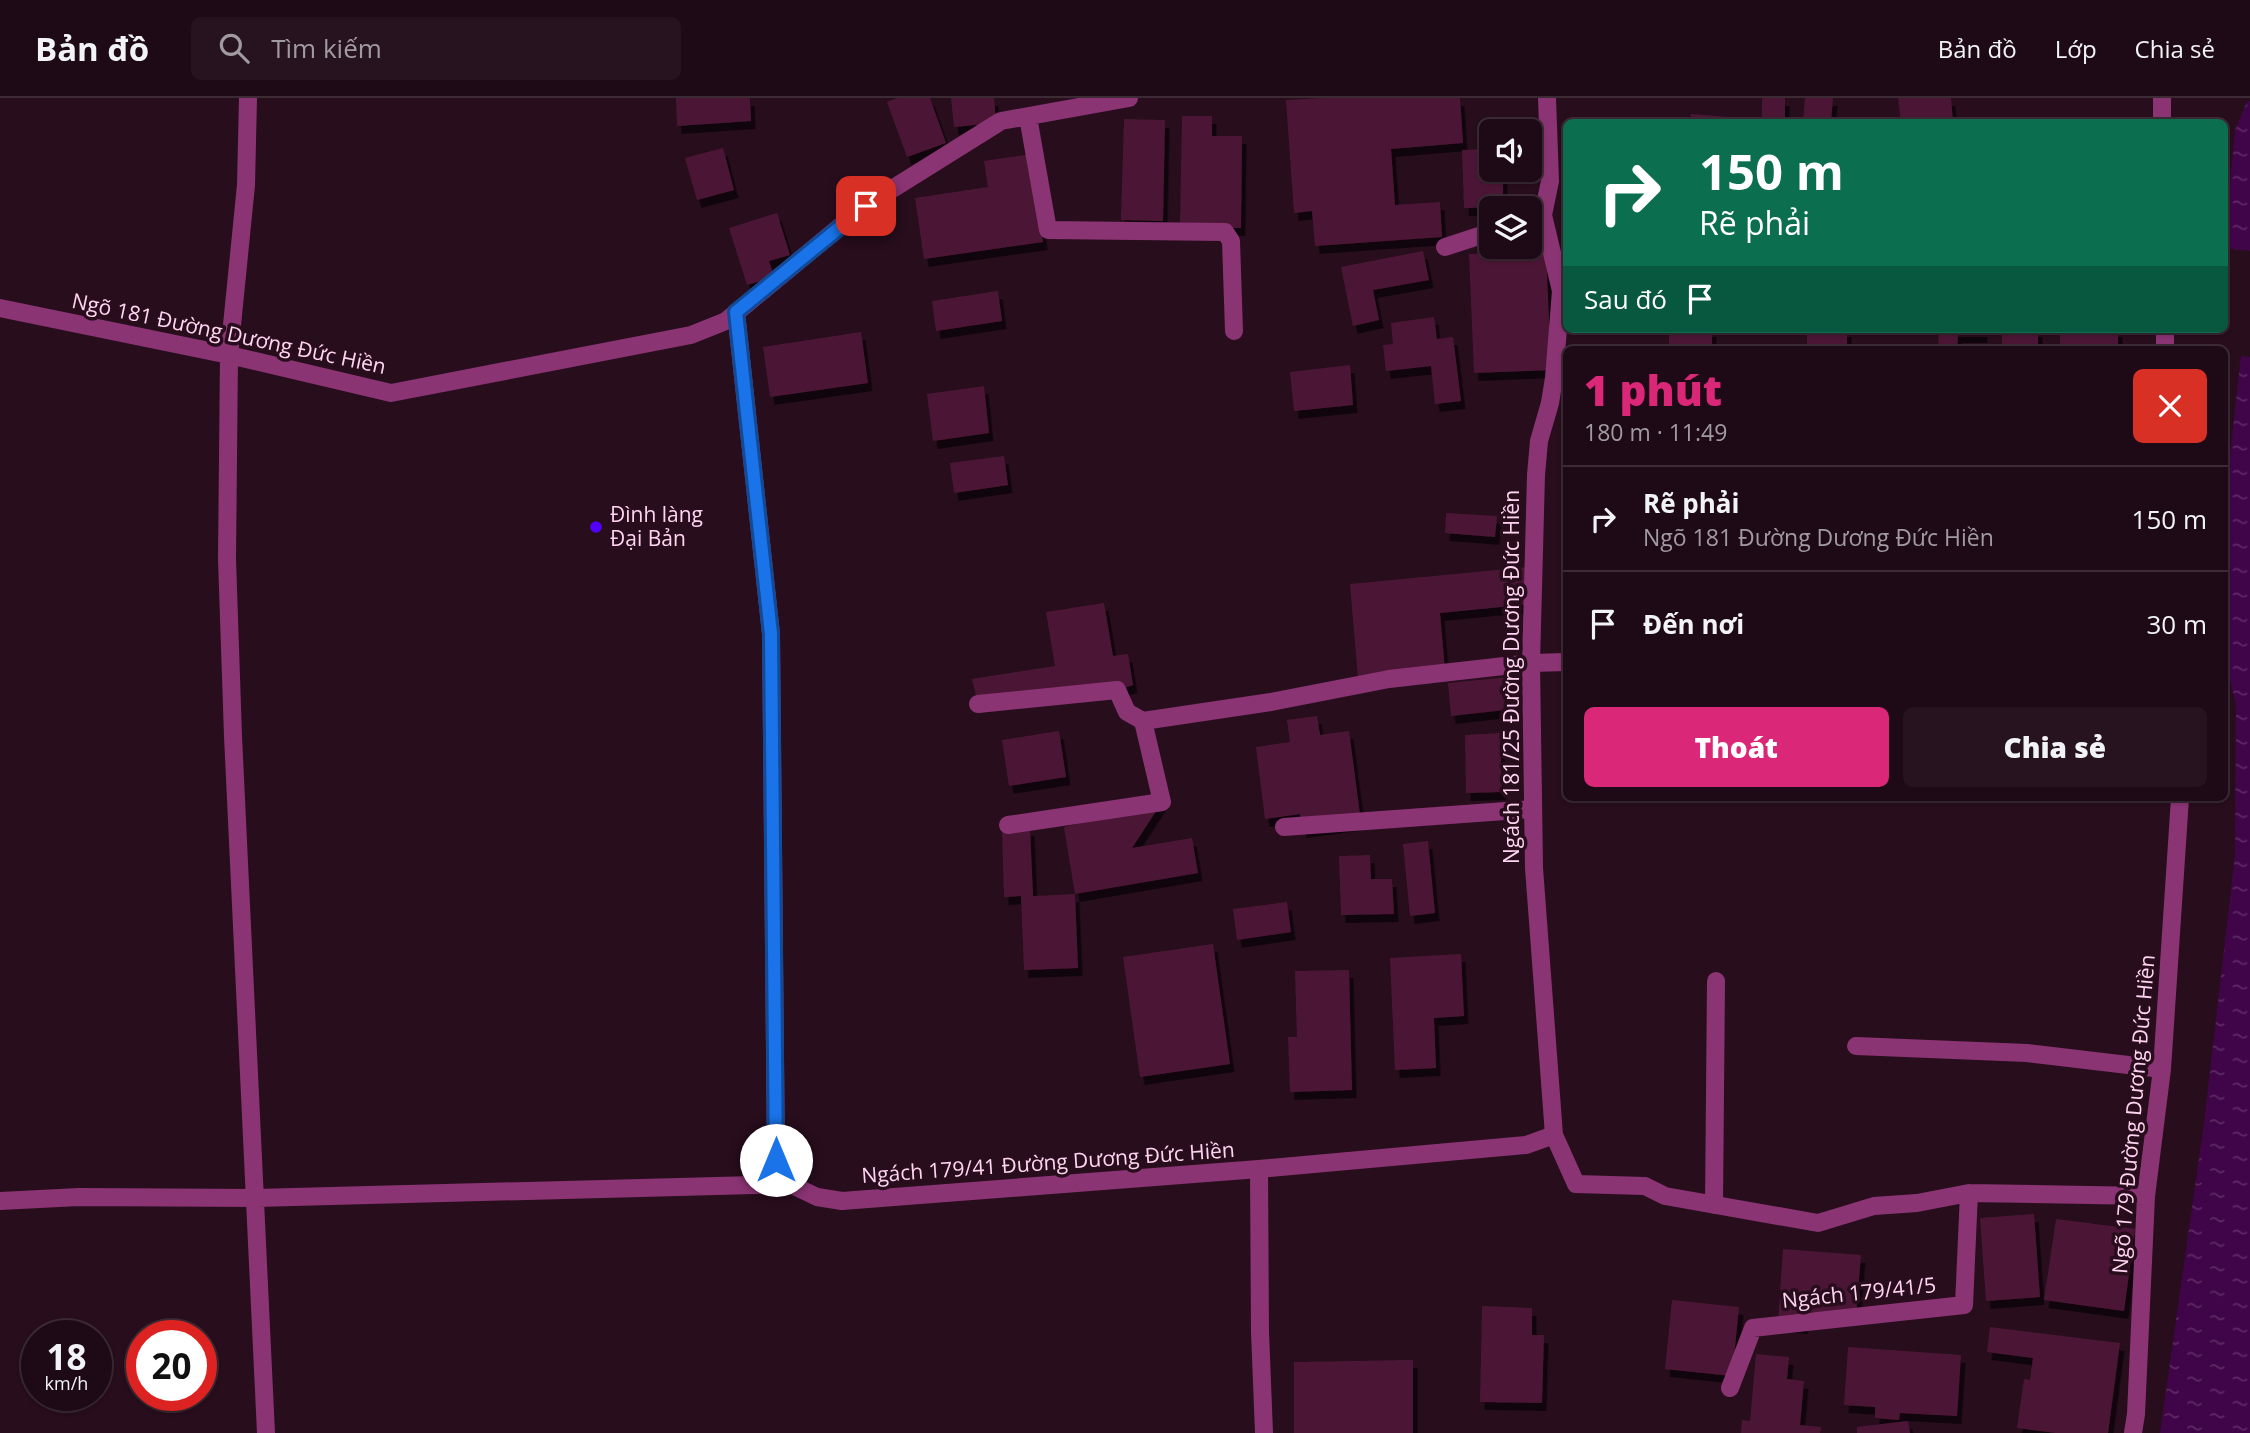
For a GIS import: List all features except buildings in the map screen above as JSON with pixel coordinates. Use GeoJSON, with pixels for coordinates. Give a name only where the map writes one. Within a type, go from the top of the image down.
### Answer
{"type":"FeatureCollection","features":[{"type":"Feature","properties":{"kind":"street"},"geometry":{"type":"LineString","coordinates":[[248,98],[246,185],[229,355],[228,559],[233,736],[266,1433]]}},
{"type":"Feature","properties":{"kind":"street","name":"Ngõ 181 Đường Dương Đức Hiền"},"geometry":{"type":"LineString","coordinates":[[0,308],[229,355],[391,393],[691,335],[726,321],[866,206],[1002,121],[1129,98]]}},
{"type":"Feature","properties":{"kind":"street","name":"Ngách 181/25 Đường Dương Đức Hiền"},"geometry":{"type":"LineString","coordinates":[[1542,202],[1550,181],[1547,98]]}},
{"type":"Feature","properties":{"kind":"street"},"geometry":{"type":"LineString","coordinates":[[2162,98],[2162,119]]}},
{"type":"Feature","properties":{"kind":"street"},"geometry":{"type":"LineString","coordinates":[[1028,117],[1048,230],[1225,232],[1231,242],[1234,331]]}},
{"type":"Feature","properties":{"kind":"street","name":"Ngách 181/25 Đường Dương Đức Hiền"},"geometry":{"type":"LineString","coordinates":[[1542,234],[1562,291],[1554,378],[1539,440],[1536,475],[1531,663],[1534,868],[1554,1135]]}},
{"type":"Feature","properties":{"kind":"street"},"geometry":{"type":"LineString","coordinates":[[1445,247],[1479,236]]}},
{"type":"Feature","properties":{"kind":"street"},"geometry":{"type":"LineString","coordinates":[[0,1201],[256,1198],[790,1184],[776,1160],[771,634],[736,312]]}},
{"type":"Feature","properties":{"kind":"street"},"geometry":{"type":"LineString","coordinates":[[978,704],[1116,690],[1127,712],[1143,722],[1271,702],[1389,679],[1531,663],[1563,662]]}},
{"type":"Feature","properties":{"kind":"street"},"geometry":{"type":"LineString","coordinates":[[1008,824],[1162,802],[1143,722]]}},
{"type":"Feature","properties":{"kind":"street","name":"Ngõ 179 Đường Dương Đức Hiền"},"geometry":{"type":"LineString","coordinates":[[2133,1433],[2146,1196],[2162,1069],[2180,801]]}},
{"type":"Feature","properties":{"kind":"street"},"geometry":{"type":"LineString","coordinates":[[1284,827],[1532,809]]}},
{"type":"Feature","properties":{"kind":"street"},"geometry":{"type":"LineString","coordinates":[[1714,1205],[1716,981]]}},
{"type":"Feature","properties":{"kind":"street"},"geometry":{"type":"LineString","coordinates":[[1856,1046],[2027,1053],[2162,1069]]}},
{"type":"Feature","properties":{"kind":"street"},"geometry":{"type":"LineString","coordinates":[[1554,1135],[1576,1184],[1645,1186],[1665,1196],[1818,1223],[1874,1206],[1917,1203],[1969,1193],[2146,1196]]}},
{"type":"Feature","properties":{"kind":"street","name":"Ngách 179/41 Đường Dương Đức Hiền"},"geometry":{"type":"LineString","coordinates":[[790,1184],[817,1197],[842,1201],[1259,1169],[1526,1145],[1554,1135]]}},
{"type":"Feature","properties":{"kind":"street"},"geometry":{"type":"LineString","coordinates":[[1259,1169],[1264,1433]]}},
{"type":"Feature","properties":{"kind":"street","name":"Ngách 179/41/5"},"geometry":{"type":"LineString","coordinates":[[1730,1388],[1753,1328],[1964,1305],[1969,1193]]}},
{"type":"Feature","properties":{"kind":"water"},"geometry":{"type":"Polygon","coordinates":[[[2250,101],[2250,251],[2228,248],[2228,205],[2235,130],[2247,102],[2250,101]]]}},
{"type":"Feature","properties":{"kind":"water"},"geometry":{"type":"Polygon","coordinates":[[[2241,356],[2250,357],[2250,1433],[2160,1433],[2204,1123],[2235,855],[2236,704],[2228,673],[2228,473],[2241,356]]]}},
{"type":"Feature","properties":{"kind":"place","name":"Đình làng Đại Bản"},"geometry":{"type":"Point","coordinates":[596,527]}},
{"type":"Feature","properties":{"kind":"route"},"geometry":{"type":"LineString","coordinates":[[776,1160],[771,634],[736,312],[866,206]]}}]}
